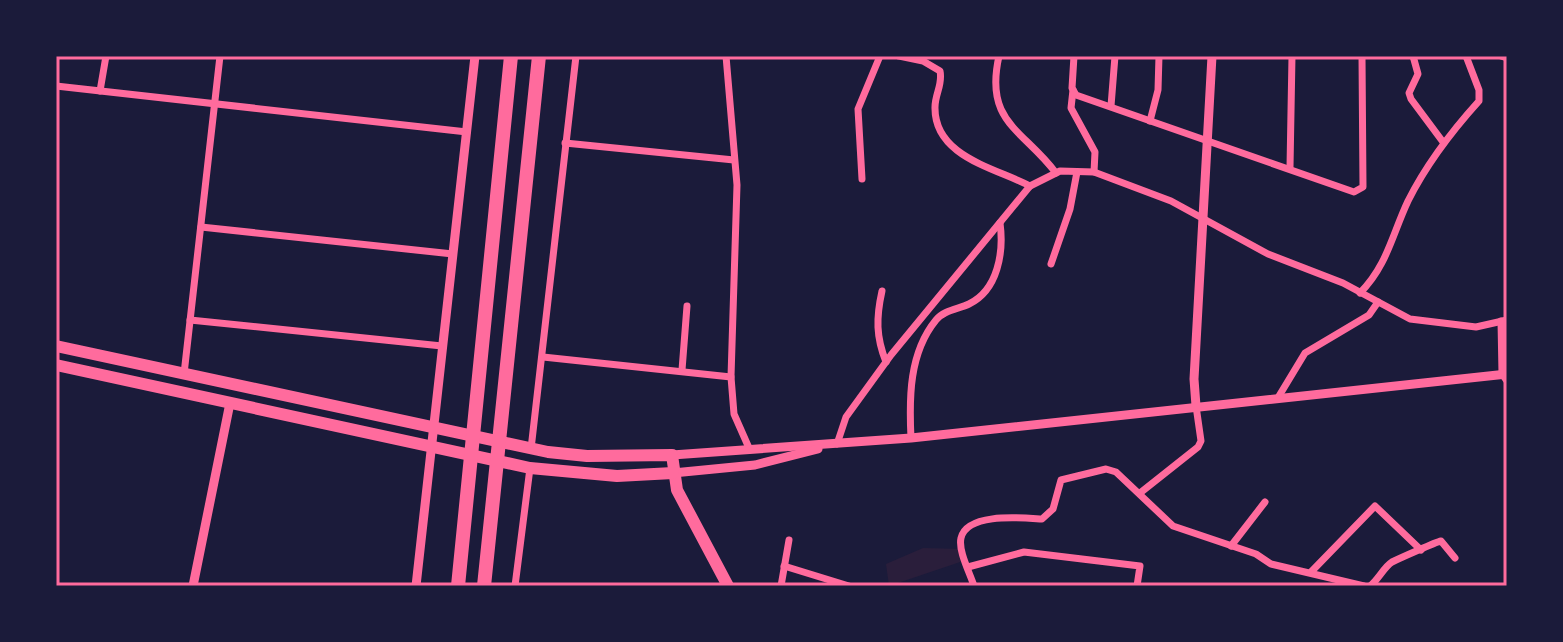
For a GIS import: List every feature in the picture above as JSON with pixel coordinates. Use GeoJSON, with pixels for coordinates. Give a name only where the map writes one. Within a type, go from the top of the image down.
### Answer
{"type":"FeatureCollection","features":[{"type":"Feature","properties":{"kind":"highway"},"geometry":{"type":"LineString","coordinates":[[458,586],[511,56]]}},
{"type":"Feature","properties":{"kind":"highway"},"geometry":{"type":"LineString","coordinates":[[484,586],[539,56]]}},
{"type":"Feature","properties":{"kind":"highway"},"geometry":{"type":"LineString","coordinates":[[56,346],[531,449],[587,456],[672,455],[677,490],[728,586]]}},
{"type":"Feature","properties":{"kind":"highway"},"geometry":{"type":"LineString","coordinates":[[56,365],[530,468],[617,476],[673,473]]}},
{"type":"Feature","properties":{"kind":"street"},"geometry":{"type":"LineString","coordinates":[[100,91],[106,56]]}},
{"type":"Feature","properties":{"kind":"street"},"geometry":{"type":"LineString","coordinates":[[184,374],[220,56]]}},
{"type":"Feature","properties":{"kind":"street"},"geometry":{"type":"LineString","coordinates":[[416,586],[431,428],[475,56]]}},
{"type":"Feature","properties":{"kind":"street"},"geometry":{"type":"LineString","coordinates":[[531,449],[576,56]]}},
{"type":"Feature","properties":{"kind":"street"},"geometry":{"type":"LineString","coordinates":[[726,56],[737,185],[731,377],[734,414],[749,448]]}},
{"type":"Feature","properties":{"kind":"street"},"geometry":{"type":"LineString","coordinates":[[862,179],[858,109],[880,56]]}},
{"type":"Feature","properties":{"kind":"street"},"geometry":{"type":"LineString","coordinates":[[899,56],[923,61],[940,71],[942,79],[935,107],[939,125],[964,158],[1030,186]]}},
{"type":"Feature","properties":{"kind":"street"},"geometry":{"type":"LineString","coordinates":[[999,56],[994,77],[1006,122],[1039,150],[1056,173]]}},
{"type":"Feature","properties":{"kind":"street"},"geometry":{"type":"LineString","coordinates":[[1074,56],[1071,108],[1095,152],[1094,172]]}},
{"type":"Feature","properties":{"kind":"street"},"geometry":{"type":"LineString","coordinates":[[1111,106],[1115,56]]}},
{"type":"Feature","properties":{"kind":"street"},"geometry":{"type":"LineString","coordinates":[[1150,121],[1158,90],[1159,56]]}},
{"type":"Feature","properties":{"kind":"street"},"geometry":{"type":"LineString","coordinates":[[1140,493],[1198,447],[1201,441],[1194,379],[1212,56]]}},
{"type":"Feature","properties":{"kind":"street"},"geometry":{"type":"LineString","coordinates":[[1290,167],[1292,56]]}},
{"type":"Feature","properties":{"kind":"street"},"geometry":{"type":"LineString","coordinates":[[1073,90],[1076,95],[1208,142],[1290,167],[1354,192],[1363,187],[1362,56]]}},
{"type":"Feature","properties":{"kind":"street"},"geometry":{"type":"LineString","coordinates":[[1413,56],[1418,74],[1409,93],[1411,99],[1443,142]]}},
{"type":"Feature","properties":{"kind":"street"},"geometry":{"type":"LineString","coordinates":[[1360,293],[1384,264],[1407,203],[1443,142],[1479,101],[1479,90],[1466,56]]}},
{"type":"Feature","properties":{"kind":"street"},"geometry":{"type":"LineString","coordinates":[[1501,56],[1507,58]]}},
{"type":"Feature","properties":{"kind":"street"},"geometry":{"type":"LineString","coordinates":[[56,86],[467,132]]}},
{"type":"Feature","properties":{"kind":"street"},"geometry":{"type":"LineString","coordinates":[[565,143],[734,160]]}},
{"type":"Feature","properties":{"kind":"street"},"geometry":{"type":"LineString","coordinates":[[1051,264],[1070,209],[1077,172]]}},
{"type":"Feature","properties":{"kind":"street"},"geometry":{"type":"LineString","coordinates":[[672,455],[749,448],[837,444],[911,438],[1279,396],[1505,377],[1504,320],[1476,327],[1410,319],[1360,293],[1268,254],[1171,201],[1094,172],[1056,173],[1030,186],[886,362],[846,417],[837,444]]}},
{"type":"Feature","properties":{"kind":"street"},"geometry":{"type":"LineString","coordinates":[[911,438],[909,393],[920,348],[937,318],[978,299],[987,289],[997,268],[1003,242],[1000,223]]}},
{"type":"Feature","properties":{"kind":"street"},"geometry":{"type":"LineString","coordinates":[[201,227],[453,254]]}},
{"type":"Feature","properties":{"kind":"street"},"geometry":{"type":"LineString","coordinates":[[882,291],[876,318],[879,344],[886,362]]}},
{"type":"Feature","properties":{"kind":"street"},"geometry":{"type":"LineString","coordinates":[[1279,396],[1313,345],[1369,315],[1378,302]]}},
{"type":"Feature","properties":{"kind":"street"},"geometry":{"type":"LineString","coordinates":[[682,370],[687,306]]}},
{"type":"Feature","properties":{"kind":"street"},"geometry":{"type":"LineString","coordinates":[[190,320],[442,346]]}},
{"type":"Feature","properties":{"kind":"street"},"geometry":{"type":"LineString","coordinates":[[543,357],[731,377]]}},
{"type":"Feature","properties":{"kind":"street"},"geometry":{"type":"LineString","coordinates":[[193,586],[230,403]]}},
{"type":"Feature","properties":{"kind":"street"},"geometry":{"type":"LineString","coordinates":[[673,473],[755,465],[837,444]]}},
{"type":"Feature","properties":{"kind":"street"},"geometry":{"type":"LineString","coordinates":[[515,586],[530,468]]}},
{"type":"Feature","properties":{"kind":"street"},"geometry":{"type":"LineString","coordinates":[[974,586],[961,539],[965,530],[995,517],[1042,519],[1053,509],[1061,480],[1106,469],[1116,472],[1173,526],[1271,564],[1367,586],[1390,562],[1441,541],[1455,558]]}},
{"type":"Feature","properties":{"kind":"street"},"geometry":{"type":"LineString","coordinates":[[1231,546],[1265,502]]}},
{"type":"Feature","properties":{"kind":"street"},"geometry":{"type":"LineString","coordinates":[[1311,572],[1375,506],[1421,550]]}},
{"type":"Feature","properties":{"kind":"street"},"geometry":{"type":"LineString","coordinates":[[781,586],[789,540]]}},
{"type":"Feature","properties":{"kind":"street"},"geometry":{"type":"LineString","coordinates":[[968,567],[1024,552],[1140,566],[1137,586]]}},
{"type":"Feature","properties":{"kind":"street"},"geometry":{"type":"LineString","coordinates":[[784,566],[849,586]]}},
{"type":"Feature","properties":{"kind":"shaded area"},"geometry":{"type":"Polygon","coordinates":[[[923,548],[962,549],[966,560],[889,586],[886,564],[923,548]]]}}]}
